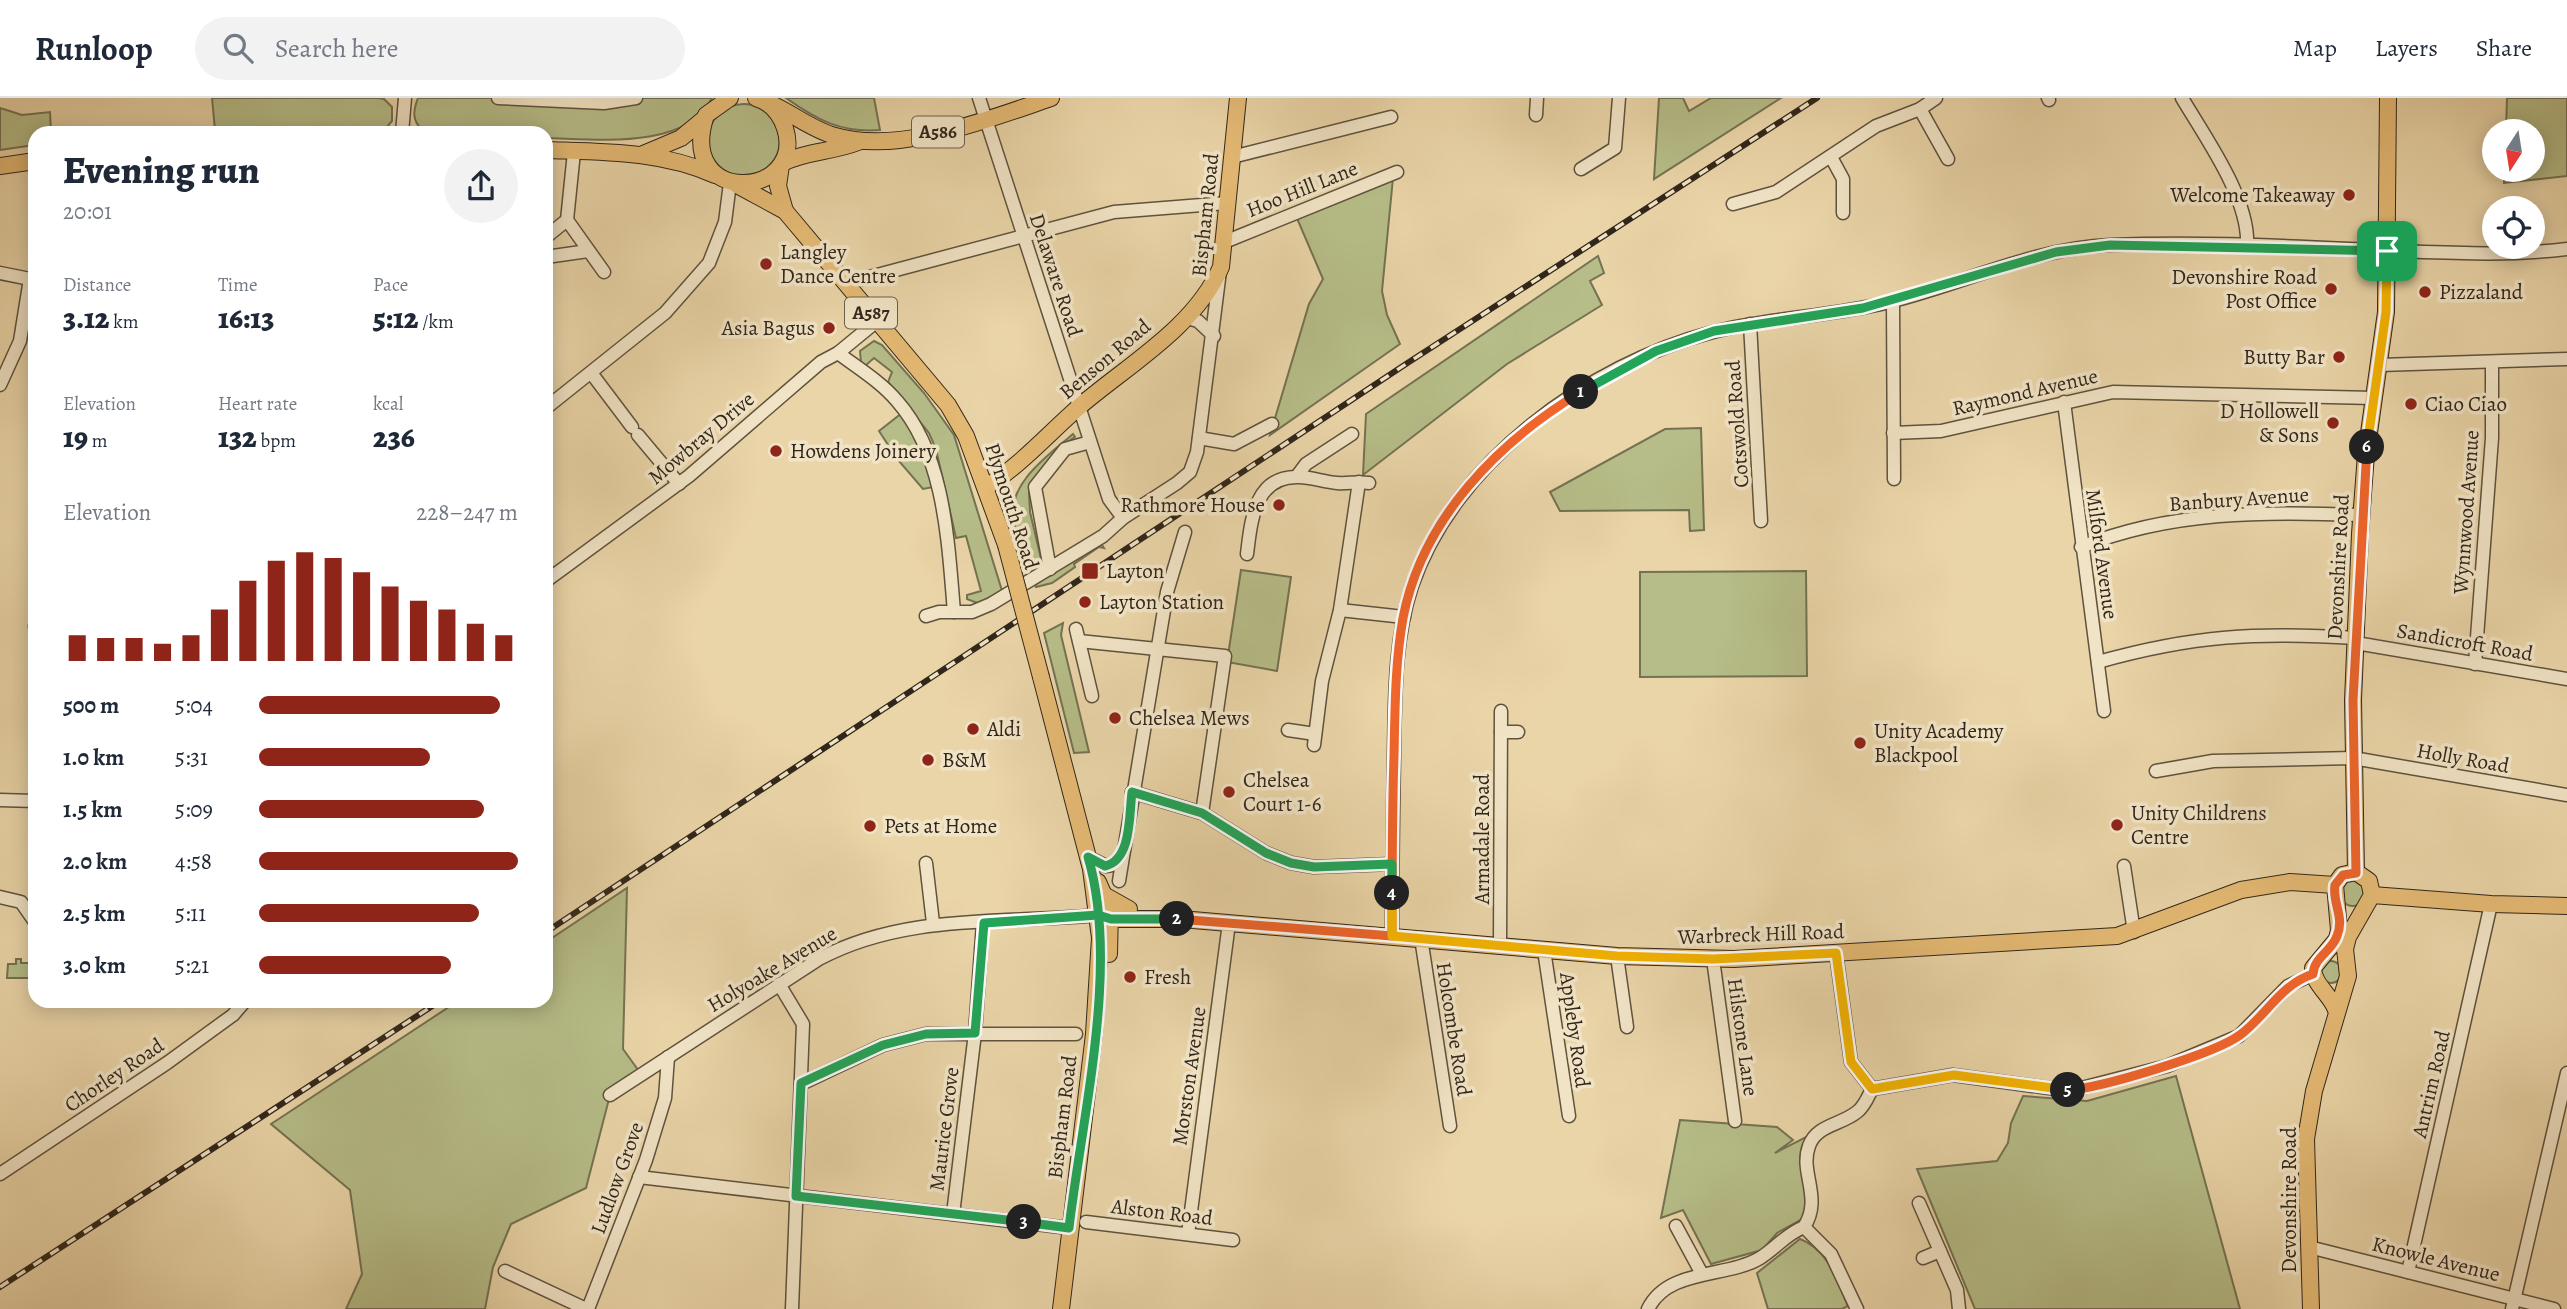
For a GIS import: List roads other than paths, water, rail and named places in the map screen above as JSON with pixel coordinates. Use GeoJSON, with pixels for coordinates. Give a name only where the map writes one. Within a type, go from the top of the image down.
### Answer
{"type":"FeatureCollection","features":[{"type":"Feature","properties":{"kind":"main road"},"geometry":{"type":"LineString","coordinates":[[553,150],[643,154],[681,138],[709,109],[730,98]]}},
{"type":"Feature","properties":{"kind":"main road","name":"A586"},"geometry":{"type":"LineString","coordinates":[[763,100],[787,110],[822,132],[858,142],[892,140],[984,120],[1051,98]]}},
{"type":"Feature","properties":{"kind":"main road","name":"Bispham Road"},"geometry":{"type":"LineString","coordinates":[[1221,267],[1238,98]]}},
{"type":"Feature","properties":{"kind":"main road","name":"Devonshire Road"},"geometry":{"type":"LineString","coordinates":[[2356,873],[2353,758],[2361,515],[2386,312],[2388,98]]}},
{"type":"Feature","properties":{"kind":"main road"},"geometry":{"type":"LineString","coordinates":[[763,100],[782,121],[786,135],[778,187],[785,211]]}},
{"type":"Feature","properties":{"kind":"main road"},"geometry":{"type":"LineString","coordinates":[[709,109],[700,146],[706,161],[729,182],[763,179],[781,164]]}},
{"type":"Feature","properties":{"kind":"main road","name":"A586"},"geometry":{"type":"LineString","coordinates":[[781,164],[800,155],[841,149],[858,142]]}},
{"type":"Feature","properties":{"kind":"main road","name":"Plymouth Road"},"geometry":{"type":"LineString","coordinates":[[643,154],[692,166],[785,211],[956,416],[995,509],[1006,545],[1090,863],[1106,910]]}},
{"type":"Feature","properties":{"kind":"main road"},"geometry":{"type":"LineString","coordinates":[[0,166],[28,162]]}},
{"type":"Feature","properties":{"kind":"main road","name":"Benson Road"},"geometry":{"type":"LineString","coordinates":[[986,487],[1006,474],[1079,407],[1186,318],[1211,289],[1221,267]]}},
{"type":"Feature","properties":{"kind":"main road"},"geometry":{"type":"LineString","coordinates":[[995,509],[1006,474]]}},
{"type":"Feature","properties":{"kind":"main road"},"geometry":{"type":"LineString","coordinates":[[2336,1010],[2313,974],[2316,962],[2326,954],[2339,930],[2339,906],[2335,885],[2343,875],[2356,873],[2369,881],[2367,901]]}},
{"type":"Feature","properties":{"kind":"main road","name":"Warbreck Hill Road"},"geometry":{"type":"LineString","coordinates":[[1106,910],[1181,919],[1617,956],[1713,959],[2085,939],[2134,932],[2241,890],[2290,882],[2335,885]]}},
{"type":"Feature","properties":{"kind":"main road"},"geometry":{"type":"LineString","coordinates":[[2339,906],[2348,910],[2367,901],[2567,906]]}},
{"type":"Feature","properties":{"kind":"main road","name":"Devonshire Road"},"geometry":{"type":"LineString","coordinates":[[2311,1309],[2306,1139],[2314,1091],[2348,971],[2348,937],[2367,901]]}},
{"type":"Feature","properties":{"kind":"main road","name":"Warbreck Hill Road"},"geometry":{"type":"LineString","coordinates":[[1106,910],[1129,909],[1181,919]]}},
{"type":"Feature","properties":{"kind":"main road","name":"Bispham Road"},"geometry":{"type":"LineString","coordinates":[[1060,1309],[1106,910]]}},
{"type":"Feature","properties":{"kind":"main road"},"geometry":{"type":"LineString","coordinates":[[2326,954],[2335,954],[2346,962]]}},
{"type":"Feature","properties":{"kind":"main road"},"geometry":{"type":"LineString","coordinates":[[2324,988],[2332,989],[2343,984]]}},
{"type":"Feature","properties":{"kind":"street"},"geometry":{"type":"LineString","coordinates":[[403,126],[405,98]]}},
{"type":"Feature","properties":{"kind":"street"},"geometry":{"type":"LineString","coordinates":[[498,98],[604,103],[636,98]]}},
{"type":"Feature","properties":{"kind":"street","name":"Delaware Road"},"geometry":{"type":"LineString","coordinates":[[979,98],[1109,499],[1123,518]]}},
{"type":"Feature","properties":{"kind":"street"},"geometry":{"type":"LineString","coordinates":[[1536,115],[1537,98]]}},
{"type":"Feature","properties":{"kind":"street"},"geometry":{"type":"LineString","coordinates":[[1581,169],[1615,148],[1619,98]]}},
{"type":"Feature","properties":{"kind":"street"},"geometry":{"type":"LineString","coordinates":[[1733,204],[1776,192],[1876,126],[1920,108],[1936,98]]}},
{"type":"Feature","properties":{"kind":"street"},"geometry":{"type":"LineString","coordinates":[[2182,98],[2236,197],[2244,216],[2247,246]]}},
{"type":"Feature","properties":{"kind":"street"},"geometry":{"type":"LineString","coordinates":[[1920,108],[1948,159]]}},
{"type":"Feature","properties":{"kind":"street"},"geometry":{"type":"LineString","coordinates":[[1232,157],[1391,117]]}},
{"type":"Feature","properties":{"kind":"street"},"geometry":{"type":"LineString","coordinates":[[574,152],[567,220],[604,272]]}},
{"type":"Feature","properties":{"kind":"street"},"geometry":{"type":"LineString","coordinates":[[1831,157],[1843,179],[1843,213]]}},
{"type":"Feature","properties":{"kind":"street","name":"Hoo Hill Lane"},"geometry":{"type":"LineString","coordinates":[[1222,243],[1397,172]]}},
{"type":"Feature","properties":{"kind":"street"},"geometry":{"type":"LineString","coordinates":[[553,403],[665,313],[709,263],[725,222],[729,182]]}},
{"type":"Feature","properties":{"kind":"street"},"geometry":{"type":"LineString","coordinates":[[862,279],[1114,212],[1227,204]]}},
{"type":"Feature","properties":{"kind":"street"},"geometry":{"type":"LineString","coordinates":[[553,231],[567,220]]}},
{"type":"Feature","properties":{"kind":"street"},"geometry":{"type":"LineString","coordinates":[[1392,936],[1396,681],[1404,617],[1413,583],[1443,522],[1485,467],[1531,426],[1619,369],[1656,351],[1714,331],[1837,313],[1893,301],[2031,258],[2085,247],[2247,246],[2496,254],[2567,249]]}},
{"type":"Feature","properties":{"kind":"street"},"geometry":{"type":"LineString","coordinates":[[553,256],[588,251]]}},
{"type":"Feature","properties":{"kind":"street","name":"Bispham Road"},"geometry":{"type":"LineString","coordinates":[[1123,518],[1177,483],[1193,469],[1214,336],[1221,267]]}},
{"type":"Feature","properties":{"kind":"street"},"geometry":{"type":"LineString","coordinates":[[0,274],[28,279]]}},
{"type":"Feature","properties":{"kind":"street"},"geometry":{"type":"LineString","coordinates":[[1893,301],[1894,479]]}},
{"type":"Feature","properties":{"kind":"street"},"geometry":{"type":"LineString","coordinates":[[0,385],[20,341],[28,303]]}},
{"type":"Feature","properties":{"kind":"street"},"geometry":{"type":"LineString","coordinates":[[1186,318],[1198,321],[1214,336]]}},
{"type":"Feature","properties":{"kind":"street","name":"Mowbray Drive"},"geometry":{"type":"LineString","coordinates":[[553,576],[679,484],[821,362],[838,353],[877,321]]}},
{"type":"Feature","properties":{"kind":"street","name":"Cotswold Road"},"geometry":{"type":"LineString","coordinates":[[1750,324],[1761,521]]}},
{"type":"Feature","properties":{"kind":"street"},"geometry":{"type":"LineString","coordinates":[[838,353],[898,401],[914,422],[929,450],[937,481],[954,612]]}},
{"type":"Feature","properties":{"kind":"street"},"geometry":{"type":"LineString","coordinates":[[2380,365],[2567,359]]}},
{"type":"Feature","properties":{"kind":"street","name":"Wynnwood Avenue"},"geometry":{"type":"LineString","coordinates":[[2476,664],[2492,438],[2492,363]]}},
{"type":"Feature","properties":{"kind":"street"},"geometry":{"type":"LineString","coordinates":[[592,374],[679,484]]}},
{"type":"Feature","properties":{"kind":"street","name":"Raymond Avenue"},"geometry":{"type":"LineString","coordinates":[[1893,432],[1941,431],[2113,392],[2374,398]]}},
{"type":"Feature","properties":{"kind":"street","name":"Milford Avenue"},"geometry":{"type":"LineString","coordinates":[[2064,402],[2104,711]]}},
{"type":"Feature","properties":{"kind":"street"},"geometry":{"type":"LineString","coordinates":[[1199,438],[1234,444],[1272,424]]}},
{"type":"Feature","properties":{"kind":"street"},"geometry":{"type":"LineString","coordinates":[[1297,476],[1306,464],[1352,434]]}},
{"type":"Feature","properties":{"kind":"street"},"geometry":{"type":"LineString","coordinates":[[1050,569],[1036,506],[1035,487],[1065,449],[1090,442]]}},
{"type":"Feature","properties":{"kind":"street"},"geometry":{"type":"LineString","coordinates":[[1247,554],[1253,512],[1263,491],[1282,480],[1297,476],[1340,484],[1364,482],[1340,610],[1325,660],[1314,740],[1288,730]]}},
{"type":"Feature","properties":{"kind":"street"},"geometry":{"type":"LineString","coordinates":[[1253,512],[1267,514]]}},
{"type":"Feature","properties":{"kind":"street","name":"Banbury Avenue"},"geometry":{"type":"LineString","coordinates":[[2081,547],[2133,529],[2203,517],[2269,513],[2361,515]]}},
{"type":"Feature","properties":{"kind":"street"},"geometry":{"type":"LineString","coordinates":[[926,616],[939,612],[972,612],[991,604],[1103,536],[1123,518]]}},
{"type":"Feature","properties":{"kind":"street"},"geometry":{"type":"LineString","coordinates":[[1119,881],[1167,592],[1185,532]]}},
{"type":"Feature","properties":{"kind":"street"},"geometry":{"type":"LineString","coordinates":[[1340,610],[1404,617]]}},
{"type":"Feature","properties":{"kind":"street","name":"Sandicroft Road"},"geometry":{"type":"LineString","coordinates":[[2098,662],[2179,642],[2261,634],[2356,640],[2567,679]]}},
{"type":"Feature","properties":{"kind":"street"},"geometry":{"type":"LineString","coordinates":[[1092,696],[1077,635],[1157,650],[1225,656],[1202,813]]}},
{"type":"Feature","properties":{"kind":"street","name":"Armadale Road"},"geometry":{"type":"LineString","coordinates":[[1500,945],[1501,711]]}},
{"type":"Feature","properties":{"kind":"street"},"geometry":{"type":"LineString","coordinates":[[1501,732],[1518,732]]}},
{"type":"Feature","properties":{"kind":"street","name":"Holly Road"},"geometry":{"type":"LineString","coordinates":[[2156,771],[2213,761],[2353,758],[2567,795]]}},
{"type":"Feature","properties":{"kind":"street"},"geometry":{"type":"LineString","coordinates":[[1132,792],[1202,813],[1266,853],[1291,863],[1314,867],[1392,864]]}},
{"type":"Feature","properties":{"kind":"street"},"geometry":{"type":"LineString","coordinates":[[0,800],[28,801]]}},
{"type":"Feature","properties":{"kind":"street"},"geometry":{"type":"LineString","coordinates":[[1090,863],[1105,866],[1112,864],[1123,854]]}},
{"type":"Feature","properties":{"kind":"street"},"geometry":{"type":"LineString","coordinates":[[926,863],[933,923]]}},
{"type":"Feature","properties":{"kind":"street"},"geometry":{"type":"LineString","coordinates":[[2124,866],[2134,932]]}},
{"type":"Feature","properties":{"kind":"street"},"geometry":{"type":"LineString","coordinates":[[0,897],[21,902],[28,912]]}},
{"type":"Feature","properties":{"kind":"street","name":"Antrim Road"},"geometry":{"type":"LineString","coordinates":[[2408,1272],[2491,904]]}},
{"type":"Feature","properties":{"kind":"street","name":"Holyoake Avenue"},"geometry":{"type":"LineString","coordinates":[[610,1095],[824,956],[856,942],[933,923],[984,923],[1106,910]]}},
{"type":"Feature","properties":{"kind":"street","name":"Maurice Grove"},"geometry":{"type":"LineString","coordinates":[[953,1214],[975,1033],[984,923]]}},
{"type":"Feature","properties":{"kind":"street","name":"Morston Avenue"},"geometry":{"type":"LineString","coordinates":[[1188,1234],[1229,923]]}},
{"type":"Feature","properties":{"kind":"street","name":"Holcombe Road"},"geometry":{"type":"LineString","coordinates":[[1421,938],[1450,1126]]}},
{"type":"Feature","properties":{"kind":"street","name":"Appleby Road"},"geometry":{"type":"LineString","coordinates":[[1544,950],[1569,1116]]}},
{"type":"Feature","properties":{"kind":"street"},"geometry":{"type":"LineString","coordinates":[[1836,953],[1851,1062],[1872,1089]]}},
{"type":"Feature","properties":{"kind":"street"},"geometry":{"type":"LineString","coordinates":[[1617,956],[1627,1027]]}},
{"type":"Feature","properties":{"kind":"street","name":"Hilstone Lane"},"geometry":{"type":"LineString","coordinates":[[1713,959],[1735,1121]]}},
{"type":"Feature","properties":{"kind":"street"},"geometry":{"type":"LineString","coordinates":[[1648,1309],[1664,1292],[1702,1274],[1753,1261],[1783,1238],[1804,1227],[1812,1206],[1807,1155],[1810,1144],[1815,1134],[1858,1111],[1872,1089],[1954,1075],[2070,1091],[2167,1066],[2239,1036],[2288,986],[2313,974]]}},
{"type":"Feature","properties":{"kind":"street"},"geometry":{"type":"LineString","coordinates":[[779,984],[803,1024],[792,1309]]}},
{"type":"Feature","properties":{"kind":"street","name":"Chorley Road"},"geometry":{"type":"LineString","coordinates":[[0,1174],[167,1063],[239,1008]]}},
{"type":"Feature","properties":{"kind":"street"},"geometry":{"type":"LineString","coordinates":[[801,1083],[883,1045],[926,1034],[1076,1034]]}},
{"type":"Feature","properties":{"kind":"street","name":"Ludlow Grove"},"geometry":{"type":"LineString","coordinates":[[588,1308],[639,1177],[665,1098],[668,1057]]}},
{"type":"Feature","properties":{"kind":"street"},"geometry":{"type":"LineString","coordinates":[[2513,1304],[2567,1073]]}},
{"type":"Feature","properties":{"kind":"street"},"geometry":{"type":"LineString","coordinates":[[639,1177],[1069,1228]]}},
{"type":"Feature","properties":{"kind":"street"},"geometry":{"type":"LineString","coordinates":[[1919,1203],[1959,1298],[1959,1309]]}},
{"type":"Feature","properties":{"kind":"street","name":"Alston Road"},"geometry":{"type":"LineString","coordinates":[[1086,1222],[1233,1240]]}},
{"type":"Feature","properties":{"kind":"street"},"geometry":{"type":"LineString","coordinates":[[1676,1226],[1702,1274]]}},
{"type":"Feature","properties":{"kind":"street"},"geometry":{"type":"LineString","coordinates":[[1804,1227],[1831,1254],[1857,1309]]}},
{"type":"Feature","properties":{"kind":"street","name":"Knowle Avenue"},"geometry":{"type":"LineString","coordinates":[[2309,1247],[2408,1272],[2513,1304],[2554,1309]]}},
{"type":"Feature","properties":{"kind":"street"},"geometry":{"type":"LineString","coordinates":[[1923,1258],[1940,1251]]}},
{"type":"Feature","properties":{"kind":"street"},"geometry":{"type":"LineString","coordinates":[[504,1271],[588,1308],[603,1309]]}},
{"type":"Feature","properties":{"kind":"railway"},"geometry":{"type":"LineString","coordinates":[[553,927],[1409,362],[1817,98]]}},
{"type":"Feature","properties":{"kind":"railway"},"geometry":{"type":"LineString","coordinates":[[0,1287],[429,1008]]}},
{"type":"Feature","properties":{"kind":"place","name":"Welcome Takeaway"},"geometry":{"type":"Point","coordinates":[2349,195]}},
{"type":"Feature","properties":{"kind":"place","name":"Langley Dance Centre"},"geometry":{"type":"Point","coordinates":[766,264]}},
{"type":"Feature","properties":{"kind":"place","name":"Devonshire Road Post Office"},"geometry":{"type":"Point","coordinates":[2331,289]}},
{"type":"Feature","properties":{"kind":"place","name":"Pizzaland"},"geometry":{"type":"Point","coordinates":[2425,292]}},
{"type":"Feature","properties":{"kind":"place","name":"Asia Bagus"},"geometry":{"type":"Point","coordinates":[829,328]}},
{"type":"Feature","properties":{"kind":"place","name":"Butty Bar"},"geometry":{"type":"Point","coordinates":[2339,357]}},
{"type":"Feature","properties":{"kind":"place","name":"Ciao Ciao"},"geometry":{"type":"Point","coordinates":[2411,404]}},
{"type":"Feature","properties":{"kind":"place","name":"D Hollowell & Sons"},"geometry":{"type":"Point","coordinates":[2333,423]}},
{"type":"Feature","properties":{"kind":"place","name":"Howdens Joinery"},"geometry":{"type":"Point","coordinates":[776,451]}},
{"type":"Feature","properties":{"kind":"place","name":"Rathmore House"},"geometry":{"type":"Point","coordinates":[1279,505]}},
{"type":"Feature","properties":{"kind":"place","name":"Layton"},"geometry":{"type":"Point","coordinates":[1090,571]}},
{"type":"Feature","properties":{"kind":"place","name":"Layton Station"},"geometry":{"type":"Point","coordinates":[1085,602]}},
{"type":"Feature","properties":{"kind":"place","name":"Chelsea Mews"},"geometry":{"type":"Point","coordinates":[1115,718]}},
{"type":"Feature","properties":{"kind":"place","name":"Aldi"},"geometry":{"type":"Point","coordinates":[973,729]}},
{"type":"Feature","properties":{"kind":"place","name":"Unity Academy Blackpool"},"geometry":{"type":"Point","coordinates":[1860,743]}},
{"type":"Feature","properties":{"kind":"place","name":"B&M"},"geometry":{"type":"Point","coordinates":[928,760]}},
{"type":"Feature","properties":{"kind":"place","name":"Chelsea Court 1-6"},"geometry":{"type":"Point","coordinates":[1229,792]}},
{"type":"Feature","properties":{"kind":"place","name":"Unity Childrens Centre"},"geometry":{"type":"Point","coordinates":[2117,825]}},
{"type":"Feature","properties":{"kind":"place","name":"Pets at Home"},"geometry":{"type":"Point","coordinates":[870,826]}},
{"type":"Feature","properties":{"kind":"place","name":"Fresh"},"geometry":{"type":"Point","coordinates":[1130,977]}}]}
